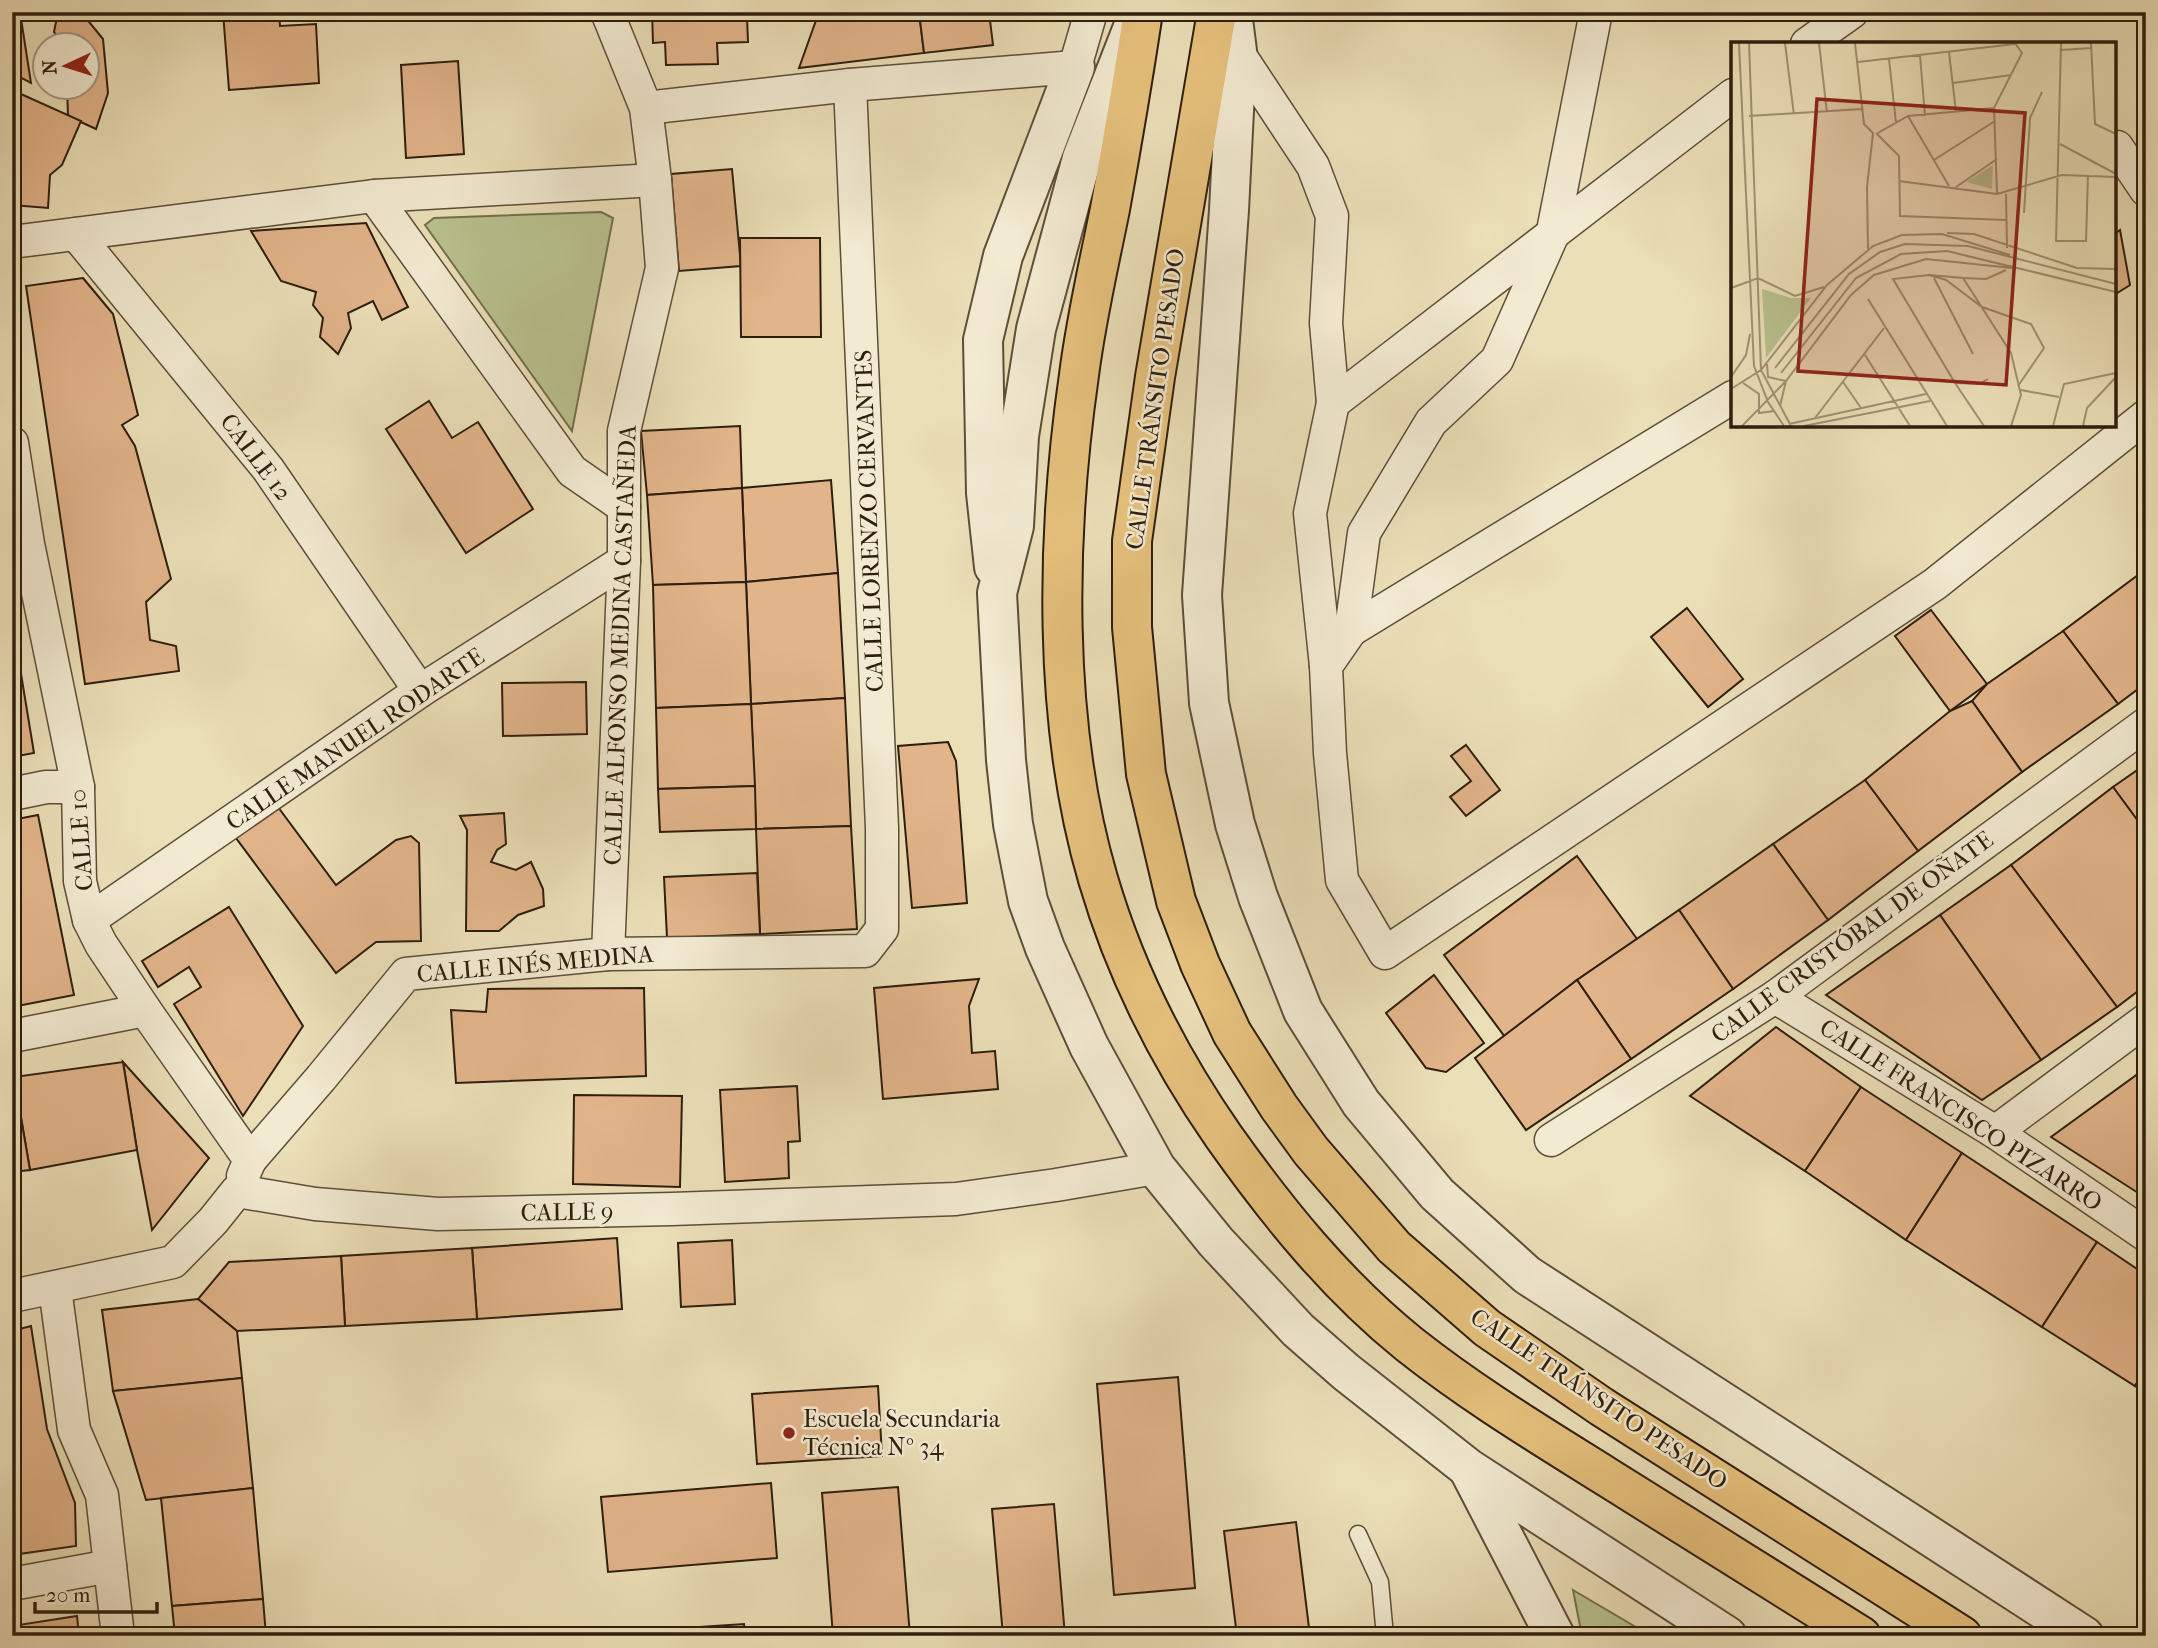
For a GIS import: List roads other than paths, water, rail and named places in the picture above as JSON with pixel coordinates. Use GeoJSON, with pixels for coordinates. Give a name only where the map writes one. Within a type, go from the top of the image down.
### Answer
{"type":"FeatureCollection","features":[{"type":"Feature","properties":{"kind":"main road"},"geometry":{"type":"LineString","coordinates":[[1141,12],[1122,147],[1079,374],[1067,489],[1063,594],[1069,726],[1080,806],[1098,879],[1126,961],[1179,1069],[1209,1115],[1263,1192],[1294,1230],[1365,1304],[1409,1344],[1501,1411],[1861,1636]]}},
{"type":"Feature","properties":{"kind":"main road","name":"CALLE TRÁNSITO PESADO"},"geometry":{"type":"LineString","coordinates":[[1217,12],[1155,377],[1132,541],[1132,627],[1146,774],[1176,901],[1232,1033],[1279,1107],[1311,1151],[1394,1247],[1487,1328],[1613,1414],[1962,1636]]}},
{"type":"Feature","properties":{"kind":"street","name":"CALLE ALFONSO MEDINA CASTAÑEDA"},"geometry":{"type":"LineString","coordinates":[[607,12],[646,108],[662,268],[624,431],[624,561],[608,954]]}},
{"type":"Feature","properties":{"kind":"street"},"geometry":{"type":"LineString","coordinates":[[1091,12],[1075,67],[1003,256],[983,341],[986,493],[997,593],[1006,760],[1013,824],[1028,901],[1045,948],[1089,1046],[1156,1168],[1216,1242],[1298,1330],[1346,1372],[1468,1468],[1727,1636]]}},
{"type":"Feature","properties":{"kind":"street"},"geometry":{"type":"LineString","coordinates":[[997,593],[1014,526],[1019,436],[1036,329],[1082,158],[1141,12]]}},
{"type":"Feature","properties":{"kind":"street"},"geometry":{"type":"LineString","coordinates":[[1232,12],[1237,51],[1229,210],[1202,608],[1209,703],[1234,824],[1258,897],[1303,1011],[1361,1103],[1437,1194],[1527,1275],[2084,1636]]}},
{"type":"Feature","properties":{"kind":"street"},"geometry":{"type":"LineString","coordinates":[[1351,630],[1364,533],[1432,422],[1497,360],[1552,236],[1596,12]]}},
{"type":"Feature","properties":{"kind":"street"},"geometry":{"type":"LineString","coordinates":[[1810,42],[1852,12]]}},
{"type":"Feature","properties":{"kind":"street"},"geometry":{"type":"LineString","coordinates":[[1237,51],[1314,166],[1332,216],[1326,323],[1333,403],[1310,513],[1326,666],[1330,752],[1342,880],[1385,953],[1935,584],[2146,416]]}},
{"type":"Feature","properties":{"kind":"street"},"geometry":{"type":"LineString","coordinates":[[646,108],[850,85],[1075,67]]}},
{"type":"Feature","properties":{"kind":"street","name":"CALLE LORENZO CERVANTES"},"geometry":{"type":"LineString","coordinates":[[850,85],[882,828],[881,929],[865,951]]}},
{"type":"Feature","properties":{"kind":"street"},"geometry":{"type":"LineString","coordinates":[[1333,403],[1731,97]]}},
{"type":"Feature","properties":{"kind":"street"},"geometry":{"type":"LineString","coordinates":[[2117,147],[2146,190]]}},
{"type":"Feature","properties":{"kind":"street"},"geometry":{"type":"LineString","coordinates":[[12,242],[374,196],[655,180]]}},
{"type":"Feature","properties":{"kind":"street"},"geometry":{"type":"LineString","coordinates":[[374,196],[572,471],[624,507]]}},
{"type":"Feature","properties":{"kind":"street","name":"CALLE 12"},"geometry":{"type":"LineString","coordinates":[[76,234],[268,469],[420,691]]}},
{"type":"Feature","properties":{"kind":"street"},"geometry":{"type":"LineString","coordinates":[[1326,666],[1351,630],[1731,398]]}},
{"type":"Feature","properties":{"kind":"street","name":"CALLE 10"},"geometry":{"type":"LineString","coordinates":[[12,443],[20,545],[78,787],[80,881],[89,920],[101,944],[145,1010],[250,1160]]}},
{"type":"Feature","properties":{"kind":"street","name":"CALLE MANUEL RODARTE"},"geometry":{"type":"LineString","coordinates":[[89,920],[420,691],[624,561]]}},
{"type":"Feature","properties":{"kind":"street","name":"CALLE CRISTÓBAL DE OÑATE"},"geometry":{"type":"LineString","coordinates":[[1551,1140],[1775,997],[2146,724]]}},
{"type":"Feature","properties":{"kind":"street"},"geometry":{"type":"LineString","coordinates":[[12,794],[46,787],[78,787]]}},
{"type":"Feature","properties":{"kind":"street","name":"CALLE INÉS MEDINA"},"geometry":{"type":"LineString","coordinates":[[250,1160],[406,974],[608,954],[865,951]]}},
{"type":"Feature","properties":{"kind":"street","name":"CALLE FRANCISCO PIZARRO"},"geometry":{"type":"LineString","coordinates":[[1775,997],[1995,1132],[2146,1235]]}},
{"type":"Feature","properties":{"kind":"street"},"geometry":{"type":"LineString","coordinates":[[12,1036],[145,1010]]}},
{"type":"Feature","properties":{"kind":"street"},"geometry":{"type":"LineString","coordinates":[[1995,1132],[2146,1020]]}},
{"type":"Feature","properties":{"kind":"street"},"geometry":{"type":"LineString","coordinates":[[12,1296],[173,1262],[213,1221],[237,1191],[250,1160]]}},
{"type":"Feature","properties":{"kind":"street","name":"CALLE 9"},"geometry":{"type":"LineString","coordinates":[[237,1191],[315,1204],[438,1214],[672,1209],[957,1199],[1156,1168]]}},
{"type":"Feature","properties":{"kind":"street"},"geometry":{"type":"LineString","coordinates":[[55,1288],[74,1430],[102,1495],[118,1636]]}},
{"type":"Feature","properties":{"kind":"street"},"geometry":{"type":"LineString","coordinates":[[1468,1468],[1555,1636]]}},
{"type":"Feature","properties":{"kind":"street"},"geometry":{"type":"LineString","coordinates":[[12,1584],[110,1566]]}},
{"type":"Feature","properties":{"kind":"lane"},"geometry":{"type":"LineString","coordinates":[[1358,1534],[1380,1582],[1385,1636]]}},
{"type":"Feature","properties":{"kind":"place","name":"Escuela Secundaria Técnica Nº 34"},"geometry":{"type":"Point","coordinates":[789,1433]}}]}
